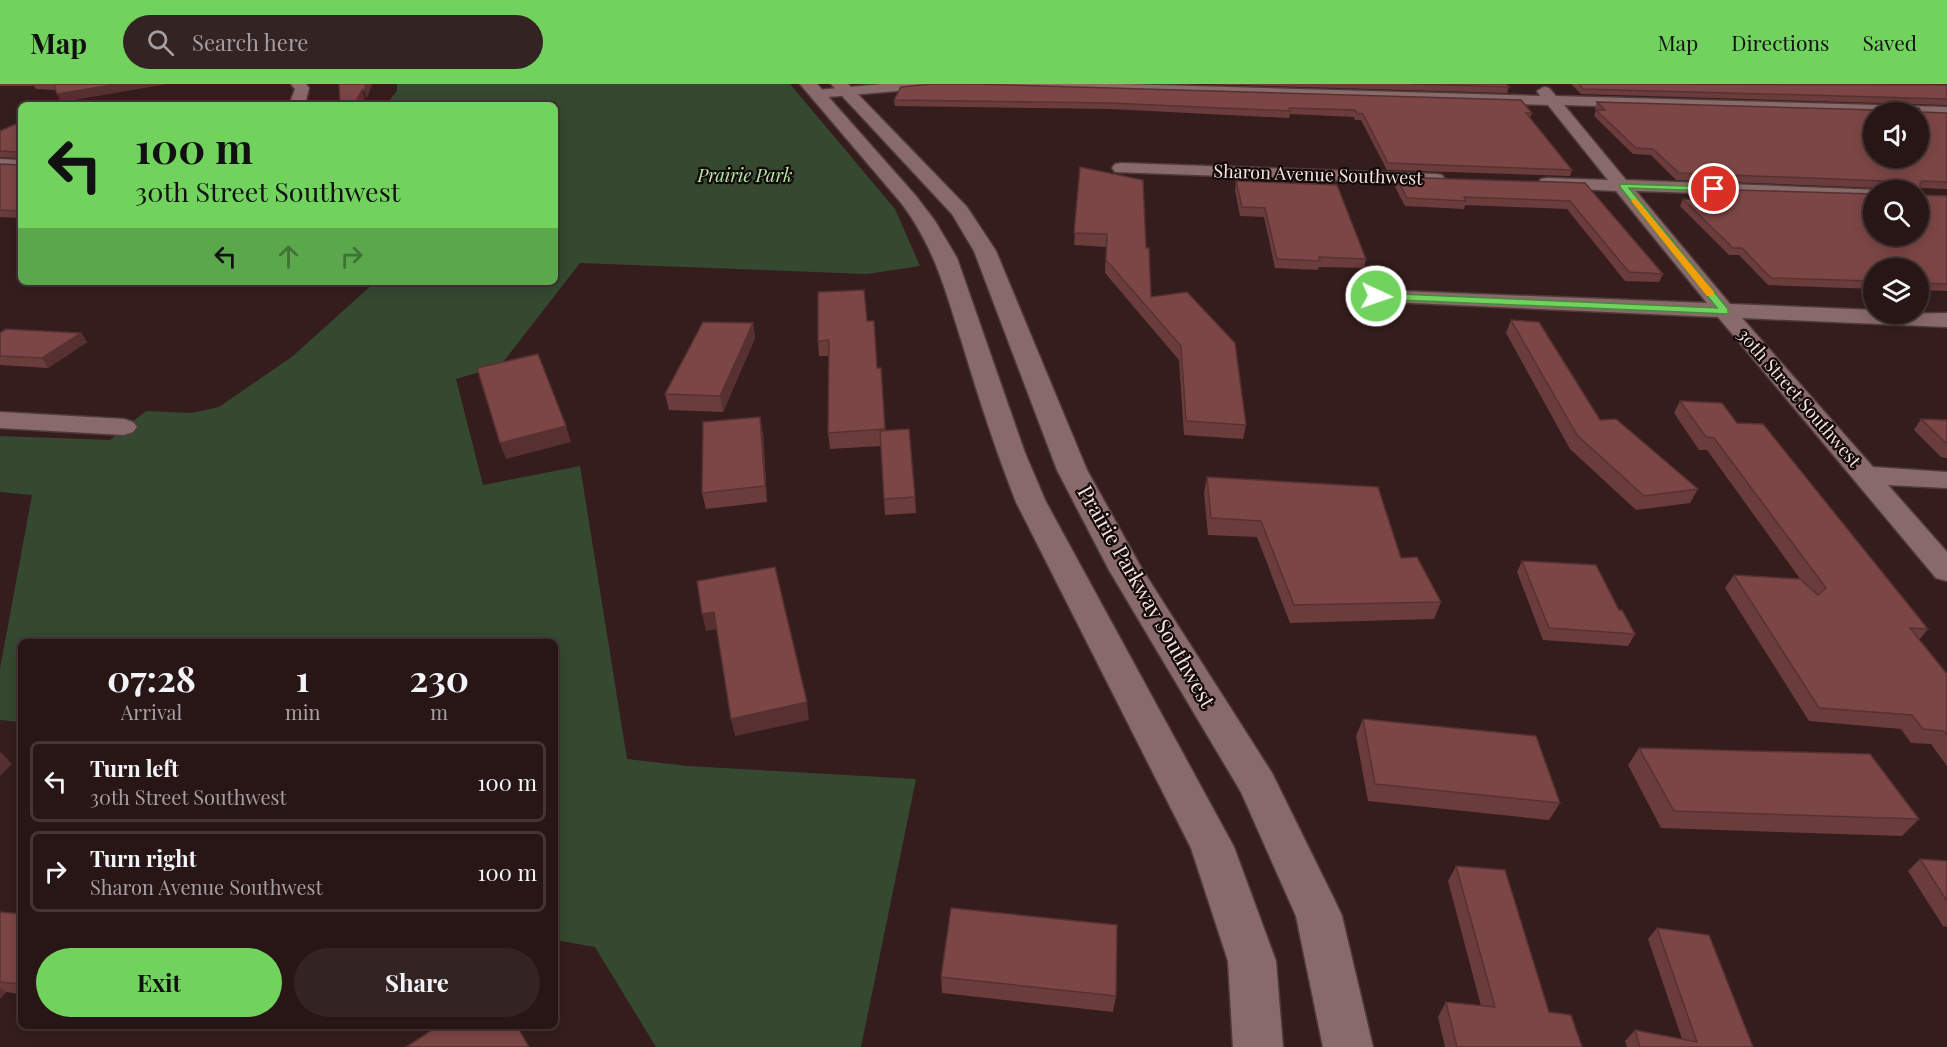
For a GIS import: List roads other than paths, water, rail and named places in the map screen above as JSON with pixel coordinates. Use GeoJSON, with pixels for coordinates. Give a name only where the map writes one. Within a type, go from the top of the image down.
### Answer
{"type":"FeatureCollection","features":[{"type":"Feature","properties":{"kind":"street"},"geometry":{"type":"LineString","coordinates":[[298,84],[302,88],[298,102]]}},
{"type":"Feature","properties":{"kind":"street"},"geometry":{"type":"LineString","coordinates":[[827,88],[931,84]]}},
{"type":"Feature","properties":{"kind":"street"},"geometry":{"type":"LineString","coordinates":[[973,84],[1545,92],[1947,112]]}},
{"type":"Feature","properties":{"kind":"street"},"geometry":{"type":"LineString","coordinates":[[827,88],[926,221],[946,258],[1011,453],[1030,502],[1212,847],[1252,961],[1258,1047]]}},
{"type":"Feature","properties":{"kind":"street","name":"Prairie Parkway Southwest"},"geometry":{"type":"LineString","coordinates":[[827,88],[960,211],[985,251],[1072,471],[1126,570],[1258,785],[1319,916],[1348,1047]]}},
{"type":"Feature","properties":{"kind":"street","name":"30th Street Southwest"},"geometry":{"type":"LineString","coordinates":[[1545,92],[1725,312],[1947,571]]}},
{"type":"Feature","properties":{"kind":"street"},"geometry":{"type":"LineString","coordinates":[[0,164],[18,165]]}},
{"type":"Feature","properties":{"kind":"street","name":"Sharon Avenue Southwest"},"geometry":{"type":"LineString","coordinates":[[1121,168],[1456,180]]}},
{"type":"Feature","properties":{"kind":"street"},"geometry":{"type":"LineString","coordinates":[[1527,182],[1863,194]]}},
{"type":"Feature","properties":{"kind":"street"},"geometry":{"type":"LineString","coordinates":[[1376,296],[1947,320]]}},
{"type":"Feature","properties":{"kind":"street"},"geometry":{"type":"LineString","coordinates":[[0,420],[124,427]]}},
{"type":"Feature","properties":{"kind":"street"},"geometry":{"type":"LineString","coordinates":[[1865,475],[1947,480]]}},
{"type":"Feature","properties":{"kind":"park label","name":"Prairie Park"},"geometry":{"type":"Point","coordinates":[745,176]}}]}
